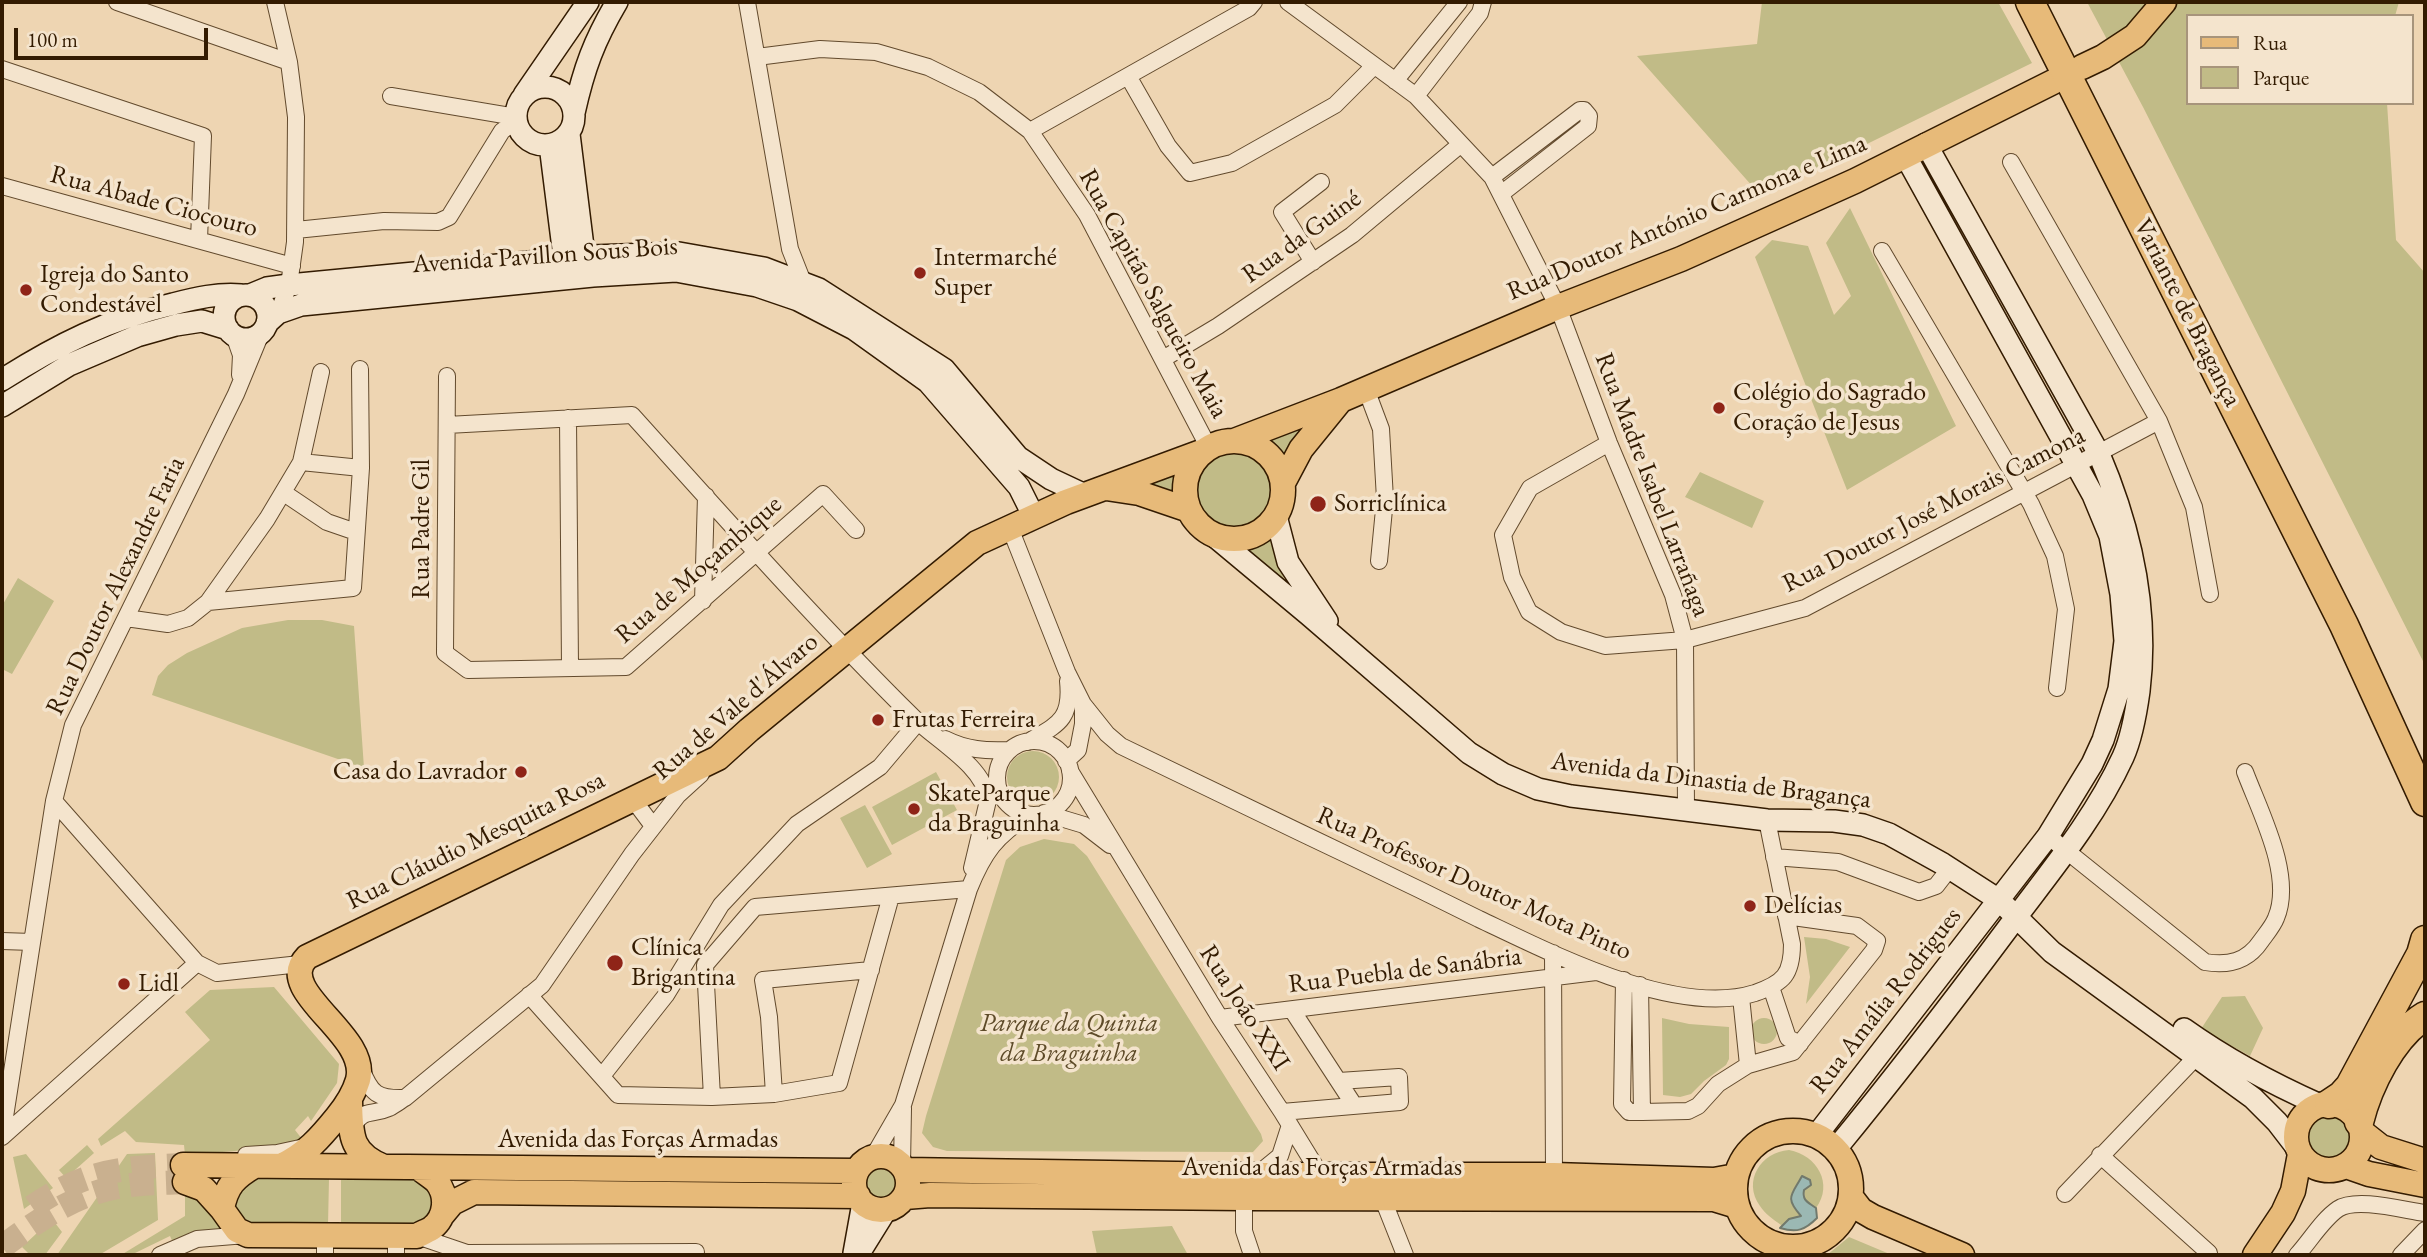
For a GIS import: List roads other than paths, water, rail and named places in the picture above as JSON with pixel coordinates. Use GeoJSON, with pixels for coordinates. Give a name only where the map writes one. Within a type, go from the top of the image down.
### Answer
{"type":"FeatureCollection","features":[{"type":"Feature","properties":{"kind":"highway","name":"Variante de Bragança"},"geometry":{"type":"LineString","coordinates":[[2030,2],[2423,787],[2415,800],[2425,823]]}},
{"type":"Feature","properties":{"kind":"highway"},"geometry":{"type":"LineString","coordinates":[[2325,1104],[2341,1096],[2350,1086],[2421,954],[2425,940]]}},
{"type":"Feature","properties":{"kind":"highway"},"geometry":{"type":"LineString","coordinates":[[2361,1127],[2364,1102],[2380,1068],[2409,1029],[2425,1016]]}},
{"type":"Feature","properties":{"kind":"main road"},"geometry":{"type":"LineString","coordinates":[[2082,67],[2135,36],[2164,2]]}},
{"type":"Feature","properties":{"kind":"main road","name":"Rua Doutor António Carmona e Lima"},"geometry":{"type":"LineString","coordinates":[[1234,441],[1341,400],[1558,307],[1681,259],[1855,181],[2053,82]]}},
{"type":"Feature","properties":{"kind":"main road","name":"Rua Doutor António Carmona e Lima"},"geometry":{"type":"LineString","coordinates":[[1283,483],[1301,449],[1341,400]]}},
{"type":"Feature","properties":{"kind":"main road"},"geometry":{"type":"LineString","coordinates":[[1234,441],[1248,443],[1271,458],[1283,483],[1282,500],[1276,516],[1267,527],[1255,535],[1227,539],[1213,535],[1195,520],[1185,494],[1186,478],[1193,463],[1207,449],[1219,443],[1234,441]]}},
{"type":"Feature","properties":{"kind":"main road","name":"Rua de Vale d'Álvaro"},"geometry":{"type":"LineString","coordinates":[[718,758],[976,543],[1095,492],[1207,449]]}},
{"type":"Feature","properties":{"kind":"main road"},"geometry":{"type":"LineString","coordinates":[[1095,492],[1139,494],[1189,510]]}},
{"type":"Feature","properties":{"kind":"main road","name":"Rua Cláudio Mesquita Rosa"},"geometry":{"type":"LineString","coordinates":[[301,976],[321,948],[718,758]]}},
{"type":"Feature","properties":{"kind":"main road"},"geometry":{"type":"LineString","coordinates":[[281,1166],[310,1149],[321,1137],[349,1101],[359,1078],[358,1061],[301,976]]}},
{"type":"Feature","properties":{"kind":"main road"},"geometry":{"type":"LineString","coordinates":[[349,1101],[350,1130],[354,1145],[369,1161],[384,1167]]}},
{"type":"Feature","properties":{"kind":"main road"},"geometry":{"type":"LineString","coordinates":[[2255,1255],[2266,1241],[2293,1191],[2299,1151],[2297,1126],[2303,1117],[2325,1104],[2347,1109],[2381,1147],[2425,1161]]}},
{"type":"Feature","properties":{"kind":"main road"},"geometry":{"type":"LineString","coordinates":[[2268,1255],[2309,1192],[2360,1152],[2361,1127]]}},
{"type":"Feature","properties":{"kind":"main road"},"geometry":{"type":"LineString","coordinates":[[1800,1131],[1826,1143],[1845,1164],[1850,1180],[1851,1197],[1847,1212],[1825,1239],[1786,1251],[1756,1234],[1744,1222],[1737,1206],[1736,1176],[1747,1154],[1767,1137],[1800,1131]]}},
{"type":"Feature","properties":{"kind":"main road"},"geometry":{"type":"LineString","coordinates":[[2299,1151],[2314,1167],[2340,1169],[2425,1185]]}},
{"type":"Feature","properties":{"kind":"main road","name":"Avenida das Forças Armadas"},"geometry":{"type":"LineString","coordinates":[[184,1173],[254,1166],[419,1168],[865,1164],[889,1157],[903,1168],[1250,1191]]}},
{"type":"Feature","properties":{"kind":"main road"},"geometry":{"type":"LineString","coordinates":[[865,1164],[854,1188],[878,1202],[908,1179],[903,1168]]}},
{"type":"Feature","properties":{"kind":"main road"},"geometry":{"type":"LineString","coordinates":[[222,1209],[225,1192],[236,1177],[254,1166]]}},
{"type":"Feature","properties":{"kind":"main road"},"geometry":{"type":"LineString","coordinates":[[419,1168],[436,1182],[443,1194],[442,1215]]}},
{"type":"Feature","properties":{"kind":"main road"},"geometry":{"type":"LineString","coordinates":[[184,1173],[204,1189],[237,1230],[248,1235],[325,1245],[403,1242]]}},
{"type":"Feature","properties":{"kind":"main road","name":"Avenida das Forças Armadas"},"geometry":{"type":"LineString","coordinates":[[1320,1185],[1554,1175],[1714,1180],[1736,1176]]}},
{"type":"Feature","properties":{"kind":"main road"},"geometry":{"type":"LineString","coordinates":[[1250,1191],[1320,1185]]}},
{"type":"Feature","properties":{"kind":"main road","name":"Avenida das Forças Armadas"},"geometry":{"type":"LineString","coordinates":[[1320,1185],[1382,1197],[1714,1199],[1737,1206]]}},
{"type":"Feature","properties":{"kind":"main road","name":"Avenida das Forças Armadas"},"geometry":{"type":"LineString","coordinates":[[403,1242],[432,1228],[452,1203],[474,1192],[878,1202],[940,1195],[1250,1191]]}},
{"type":"Feature","properties":{"kind":"main road"},"geometry":{"type":"LineString","coordinates":[[1851,1197],[1861,1210],[1873,1217],[1962,1255]]}},
{"type":"Feature","properties":{"kind":"main road"},"geometry":{"type":"LineString","coordinates":[[1839,1225],[1853,1223],[1868,1227],[1933,1255]]}},
{"type":"Feature","properties":{"kind":"street"},"geometry":{"type":"LineString","coordinates":[[117,2],[289,62]]}},
{"type":"Feature","properties":{"kind":"street"},"geometry":{"type":"LineString","coordinates":[[236,394],[291,276],[296,230],[296,117],[289,62],[275,2]]}},
{"type":"Feature","properties":{"kind":"street"},"geometry":{"type":"LineString","coordinates":[[569,134],[557,143],[541,145],[524,137],[518,112],[588,2]]}},
{"type":"Feature","properties":{"kind":"street"},"geometry":{"type":"LineString","coordinates":[[576,267],[569,134],[582,75],[597,37],[617,2]]}},
{"type":"Feature","properties":{"kind":"street"},"geometry":{"type":"LineString","coordinates":[[747,2],[790,249],[803,282]]}},
{"type":"Feature","properties":{"kind":"street"},"geometry":{"type":"LineString","coordinates":[[1030,131],[1249,8],[1254,2]]}},
{"type":"Feature","properties":{"kind":"street","name":"Rua Madre Isabel Larrañaga"},"geometry":{"type":"LineString","coordinates":[[1288,2],[1416,96],[1492,177],[1558,307],[1609,443],[1673,595],[1685,640],[1685,810]]}},
{"type":"Feature","properties":{"kind":"street"},"geometry":{"type":"LineString","coordinates":[[1395,80],[1459,2]]}},
{"type":"Feature","properties":{"kind":"street"},"geometry":{"type":"LineString","coordinates":[[1416,96],[1480,13],[1483,2]]}},
{"type":"Feature","properties":{"kind":"street","name":"Rua Capitão Salgueiro Maia"},"geometry":{"type":"LineString","coordinates":[[757,57],[820,50],[876,52],[928,67],[979,92],[1030,131],[1087,215],[1207,449]]}},
{"type":"Feature","properties":{"kind":"street"},"geometry":{"type":"LineString","coordinates":[[1128,76],[1168,146],[1190,173],[1232,163],[1335,105],[1374,66]]}},
{"type":"Feature","properties":{"kind":"street"},"geometry":{"type":"LineString","coordinates":[[2,69],[203,136],[199,240]]}},
{"type":"Feature","properties":{"kind":"street"},"geometry":{"type":"LineString","coordinates":[[296,230],[384,221],[438,222],[449,217],[502,131],[538,88],[548,87],[565,95],[574,113]]}},
{"type":"Feature","properties":{"kind":"street"},"geometry":{"type":"LineString","coordinates":[[391,96],[518,112]]}},
{"type":"Feature","properties":{"kind":"street"},"geometry":{"type":"LineString","coordinates":[[1492,177],[1573,114],[1580,110],[1587,113],[1590,121],[1588,126],[1501,194]]}},
{"type":"Feature","properties":{"kind":"street","name":"Rua da Guiné"},"geometry":{"type":"LineString","coordinates":[[1163,359],[1218,326],[1352,235],[1461,144]]}},
{"type":"Feature","properties":{"kind":"street"},"geometry":{"type":"LineString","coordinates":[[550,145],[576,267]]}},
{"type":"Feature","properties":{"kind":"street","name":"Rua Amália Rodrigues"},"geometry":{"type":"LineString","coordinates":[[1826,1143],[2017,916],[2068,850],[2124,755],[2136,715],[2141,672],[2142,622],[2137,575],[2123,519],[2099,454],[1916,150]]}},
{"type":"Feature","properties":{"kind":"street","name":"Rua Amália Rodrigues"},"geometry":{"type":"LineString","coordinates":[[1826,1143],[1999,900],[2048,836],[2086,774],[2103,740],[2119,689],[2125,641],[2122,594],[2110,536],[2077,464],[1916,150]]}},
{"type":"Feature","properties":{"kind":"street"},"geometry":{"type":"LineString","coordinates":[[2011,162],[2159,421],[2194,506],[2210,594]]}},
{"type":"Feature","properties":{"kind":"street"},"geometry":{"type":"LineString","coordinates":[[1313,262],[1282,212],[1321,182]]}},
{"type":"Feature","properties":{"kind":"street","name":"Rua Abade Ciocouro"},"geometry":{"type":"LineString","coordinates":[[2,186],[199,240],[291,276]]}},
{"type":"Feature","properties":{"kind":"street"},"geometry":{"type":"LineString","coordinates":[[764,268],[790,249]]}},
{"type":"Feature","properties":{"kind":"street"},"geometry":{"type":"LineString","coordinates":[[1882,251],[2024,493],[2055,556],[2066,609],[2057,688]]}},
{"type":"Feature","properties":{"kind":"street"},"geometry":{"type":"LineString","coordinates":[[236,394],[242,364],[224,316],[226,309],[229,303],[291,276],[576,267],[679,253],[764,268],[819,289],[944,369],[1018,457],[1051,478],[1095,492]]}},
{"type":"Feature","properties":{"kind":"street","name":"Avenida Pavillon Sous Bois"},"geometry":{"type":"LineString","coordinates":[[269,322],[289,307],[311,303],[576,267],[676,271],[757,286],[798,300],[854,329],[928,382],[1019,487],[1034,517]]}},
{"type":"Feature","properties":{"kind":"street"},"geometry":{"type":"LineString","coordinates":[[2,380],[61,344],[120,319],[216,294],[246,295],[262,302],[269,322]]}},
{"type":"Feature","properties":{"kind":"street"},"geometry":{"type":"LineString","coordinates":[[2,406],[69,365],[137,337],[176,325],[202,321],[252,338],[269,322]]}},
{"type":"Feature","properties":{"kind":"street"},"geometry":{"type":"LineString","coordinates":[[208,601],[353,588],[360,468],[360,369]]}},
{"type":"Feature","properties":{"kind":"street"},"geometry":{"type":"LineString","coordinates":[[126,618],[168,625],[188,618],[208,601],[285,493],[301,462],[321,372]]}},
{"type":"Feature","properties":{"kind":"street","name":"Rua Padre Gil"},"geometry":{"type":"LineString","coordinates":[[447,376],[446,653],[468,670]]}},
{"type":"Feature","properties":{"kind":"street"},"geometry":{"type":"LineString","coordinates":[[1366,389],[1381,429],[1385,499],[1379,561]]}},
{"type":"Feature","properties":{"kind":"street","name":"Rua Doutor Alexandre Faria"},"geometry":{"type":"LineString","coordinates":[[2,1137],[54,801],[73,725],[236,394]]}},
{"type":"Feature","properties":{"kind":"street"},"geometry":{"type":"LineString","coordinates":[[447,425],[632,415],[846,650],[922,726],[976,771],[983,780],[987,799]]}},
{"type":"Feature","properties":{"kind":"street"},"geometry":{"type":"LineString","coordinates":[[568,418],[570,668]]}},
{"type":"Feature","properties":{"kind":"street","name":"Rua Doutor José Morais Camona"},"geometry":{"type":"LineString","coordinates":[[1609,443],[1530,488],[1503,536],[1512,577],[1529,612],[1561,632],[1605,646],[1685,640],[1805,608],[2159,421]]}},
{"type":"Feature","properties":{"kind":"street"},"geometry":{"type":"LineString","coordinates":[[301,462],[360,468]]}},
{"type":"Feature","properties":{"kind":"street"},"geometry":{"type":"LineString","coordinates":[[285,493],[327,522],[356,532]]}},
{"type":"Feature","properties":{"kind":"street","name":"Rua de Moçambique"},"geometry":{"type":"LineString","coordinates":[[468,670],[626,667],[823,494],[856,530]]}},
{"type":"Feature","properties":{"kind":"street"},"geometry":{"type":"LineString","coordinates":[[702,601],[706,496]]}},
{"type":"Feature","properties":{"kind":"street"},"geometry":{"type":"LineString","coordinates":[[1276,516],[1288,562],[1339,641]]}},
{"type":"Feature","properties":{"kind":"street"},"geometry":{"type":"LineString","coordinates":[[865,1164],[903,1105],[969,889],[981,860],[991,845],[1009,828],[1062,802],[1068,793],[1071,761],[1083,723],[1083,704],[1067,672],[1010,528]]}},
{"type":"Feature","properties":{"kind":"street","name":"Avenida da Dinastia de Bragança"},"geometry":{"type":"LineString","coordinates":[[1213,535],[1469,753],[1503,775],[1538,789],[1572,796],[1767,820],[1834,821],[1863,825],[1889,834],[1950,868],[1999,900],[2052,952],[2253,1098],[2277,1122],[2299,1151]]}},
{"type":"Feature","properties":{"kind":"street"},"geometry":{"type":"LineString","coordinates":[[922,726],[961,747],[983,752],[1010,750],[1028,742],[1065,717],[1069,707],[1067,672]]}},
{"type":"Feature","properties":{"kind":"street","name":"Rua Professor Doutor Mota Pinto"},"geometry":{"type":"LineString","coordinates":[[1083,704],[1107,734],[1121,746],[1596,972],[1681,995],[1730,999],[1771,987]]}},
{"type":"Feature","properties":{"kind":"street","name":"Rua Professor Doutor Mota Pinto"},"geometry":{"type":"LineString","coordinates":[[1055,725],[1083,723],[1107,734]]}},
{"type":"Feature","properties":{"kind":"street"},"geometry":{"type":"LineString","coordinates":[[602,1076],[666,995],[721,905],[797,824],[880,767],[922,726]]}},
{"type":"Feature","properties":{"kind":"street"},"geometry":{"type":"LineString","coordinates":[[1028,742],[1039,741],[1050,745],[1071,761]]}},
{"type":"Feature","properties":{"kind":"street","name":"Rua Professor Doutor Mota Pinto"},"geometry":{"type":"LineString","coordinates":[[1071,761],[1098,742],[1121,746]]}},
{"type":"Feature","properties":{"kind":"street"},"geometry":{"type":"LineString","coordinates":[[969,889],[987,799],[1003,757],[1010,750]]}},
{"type":"Feature","properties":{"kind":"street","name":"Rua de Vale d'Álvaro"},"geometry":{"type":"LineString","coordinates":[[350,1130],[357,1119],[367,1112],[388,1109],[405,1098],[542,985],[653,826],[678,794],[718,758]]}},
{"type":"Feature","properties":{"kind":"street","name":"Rua João XXI"},"geometry":{"type":"LineString","coordinates":[[1071,761],[1116,848],[1220,1018],[1286,1119],[1320,1185]]}},
{"type":"Feature","properties":{"kind":"street"},"geometry":{"type":"LineString","coordinates":[[2048,836],[2205,962],[2222,965],[2236,962],[2254,951],[2276,919],[2280,902],[2280,868],[2245,772]]}},
{"type":"Feature","properties":{"kind":"street"},"geometry":{"type":"LineString","coordinates":[[997,777],[1002,797],[1009,806],[1037,814]]}},
{"type":"Feature","properties":{"kind":"street"},"geometry":{"type":"LineString","coordinates":[[54,801],[197,963],[217,973],[261,968],[301,976]]}},
{"type":"Feature","properties":{"kind":"street"},"geometry":{"type":"LineString","coordinates":[[628,801],[638,806],[653,826]]}},
{"type":"Feature","properties":{"kind":"street","name":"Rua João XXI"},"geometry":{"type":"LineString","coordinates":[[1037,814],[1084,825],[1102,841],[1116,848]]}},
{"type":"Feature","properties":{"kind":"street"},"geometry":{"type":"LineString","coordinates":[[1767,820],[1792,944],[1792,961],[1787,975],[1771,987],[1788,1038],[1800,1044]]}},
{"type":"Feature","properties":{"kind":"street"},"geometry":{"type":"LineString","coordinates":[[1774,857],[1838,862],[1919,892],[1936,886],[1950,868]]}},
{"type":"Feature","properties":{"kind":"street"},"geometry":{"type":"LineString","coordinates":[[712,1097],[705,965],[755,907],[969,889]]}},
{"type":"Feature","properties":{"kind":"street"},"geometry":{"type":"LineString","coordinates":[[529,995],[618,1095],[712,1097],[774,1094],[839,1083],[891,896]]}},
{"type":"Feature","properties":{"kind":"street"},"geometry":{"type":"LineString","coordinates":[[1632,983],[1622,1104],[1629,1112],[1688,1111],[1698,1106],[1718,1084],[1748,1065],[1793,1052],[1874,950],[1877,941],[1857,926],[1786,915]]}},
{"type":"Feature","properties":{"kind":"street","name":"Avenida da Dinastia de Bragança"},"geometry":{"type":"LineString","coordinates":[[2017,916],[2060,941],[2204,1043],[2289,1091],[2325,1104]]}},
{"type":"Feature","properties":{"kind":"street"},"geometry":{"type":"LineString","coordinates":[[2,940],[32,942]]}},
{"type":"Feature","properties":{"kind":"street"},"geometry":{"type":"LineString","coordinates":[[1553,953],[1554,1175]]}},
{"type":"Feature","properties":{"kind":"street"},"geometry":{"type":"LineString","coordinates":[[2,1137],[197,963]]}},
{"type":"Feature","properties":{"kind":"street"},"geometry":{"type":"LineString","coordinates":[[261,968],[301,976]]}},
{"type":"Feature","properties":{"kind":"street"},"geometry":{"type":"LineString","coordinates":[[774,1094],[769,1017],[763,980],[871,970]]}},
{"type":"Feature","properties":{"kind":"street","name":"Rua Puebla de Sanábria"},"geometry":{"type":"LineString","coordinates":[[1220,1018],[1596,972]]}},
{"type":"Feature","properties":{"kind":"street"},"geometry":{"type":"LineString","coordinates":[[1741,997],[1748,1065]]}},
{"type":"Feature","properties":{"kind":"street"},"geometry":{"type":"LineString","coordinates":[[1292,1010],[1354,1105]]}},
{"type":"Feature","properties":{"kind":"street"},"geometry":{"type":"LineString","coordinates":[[2065,1194],[2197,1056]]}},
{"type":"Feature","properties":{"kind":"street"},"geometry":{"type":"LineString","coordinates":[[358,1061],[375,1094],[387,1099]]}},
{"type":"Feature","properties":{"kind":"street"},"geometry":{"type":"LineString","coordinates":[[2226,1078],[2233,1073],[2238,1074],[2270,1090],[2289,1091]]}},
{"type":"Feature","properties":{"kind":"street"},"geometry":{"type":"LineString","coordinates":[[1252,1255],[1244,1231],[1250,1191],[1280,1156],[1286,1119],[1354,1105],[1400,1102],[1399,1077],[1339,1081]]}},
{"type":"Feature","properties":{"kind":"street"},"geometry":{"type":"LineString","coordinates":[[349,1101],[405,1098]]}},
{"type":"Feature","properties":{"kind":"street"},"geometry":{"type":"LineString","coordinates":[[903,1105],[903,1168]]}},
{"type":"Feature","properties":{"kind":"street"},"geometry":{"type":"LineString","coordinates":[[184,1173],[233,1156],[297,1150],[321,1137]]}},
{"type":"Feature","properties":{"kind":"street"},"geometry":{"type":"LineString","coordinates":[[2100,1155],[2209,1253]]}},
{"type":"Feature","properties":{"kind":"street"},"geometry":{"type":"LineString","coordinates":[[1382,1197],[1405,1255]]}},
{"type":"Feature","properties":{"kind":"street"},"geometry":{"type":"LineString","coordinates":[[856,1255],[878,1202]]}},
{"type":"Feature","properties":{"kind":"street"},"geometry":{"type":"LineString","coordinates":[[2297,1255],[2340,1208],[2359,1204],[2425,1213]]}},
{"type":"Feature","properties":{"kind":"street"},"geometry":{"type":"LineString","coordinates":[[2401,1255],[2420,1235],[2404,1210]]}},
{"type":"Feature","properties":{"kind":"street"},"geometry":{"type":"LineString","coordinates":[[160,1255],[197,1239],[248,1235]]}},
{"type":"Feature","properties":{"kind":"street"},"geometry":{"type":"LineString","coordinates":[[403,1242],[468,1254],[696,1252]]}},
{"type":"Feature","properties":{"kind":"water"},"geometry":{"type":"Polygon","coordinates":[[[1802,1176],[1810,1180],[1811,1185],[1804,1190],[1804,1197],[1816,1208],[1817,1218],[1800,1229],[1780,1228],[1789,1219],[1801,1216],[1791,1196],[1802,1176]]]}},
{"type":"Feature","properties":{"kind":"tunnel"},"geometry":{"type":"LineString","coordinates":[[32,1207],[70,1185],[104,1173],[182,1165]]}},
{"type":"Feature","properties":{"kind":"tunnel"},"geometry":{"type":"LineString","coordinates":[[2,1247],[44,1217],[91,1194],[132,1185],[185,1182]]}},
{"type":"Feature","properties":{"kind":"place","name":"Intermarché Super"},"geometry":{"type":"Point","coordinates":[920,273]}},
{"type":"Feature","properties":{"kind":"place","name":"Igreja do Santo Condestável"},"geometry":{"type":"Point","coordinates":[26,290]}},
{"type":"Feature","properties":{"kind":"place","name":"Colégio do Sagrado Coração de Jesus"},"geometry":{"type":"Point","coordinates":[1719,408]}},
{"type":"Feature","properties":{"kind":"place","name":"Sorriclínica"},"geometry":{"type":"Point","coordinates":[1318,504]}},
{"type":"Feature","properties":{"kind":"place","name":"Frutas Ferreira"},"geometry":{"type":"Point","coordinates":[878,720]}},
{"type":"Feature","properties":{"kind":"place","name":"Casa do Lavrador"},"geometry":{"type":"Point","coordinates":[521,772]}},
{"type":"Feature","properties":{"kind":"place","name":"SkateParque da Braguinha"},"geometry":{"type":"Point","coordinates":[914,809]}},
{"type":"Feature","properties":{"kind":"place","name":"Delícias"},"geometry":{"type":"Point","coordinates":[1750,906]}},
{"type":"Feature","properties":{"kind":"place","name":"Clínica Brigantina"},"geometry":{"type":"Point","coordinates":[615,963]}},
{"type":"Feature","properties":{"kind":"place","name":"Lidl"},"geometry":{"type":"Point","coordinates":[124,984]}},
{"type":"Feature","properties":{"kind":"park label","name":"Parque da Quinta da Braguinha"},"geometry":{"type":"Point","coordinates":[1069,1039]}}]}
